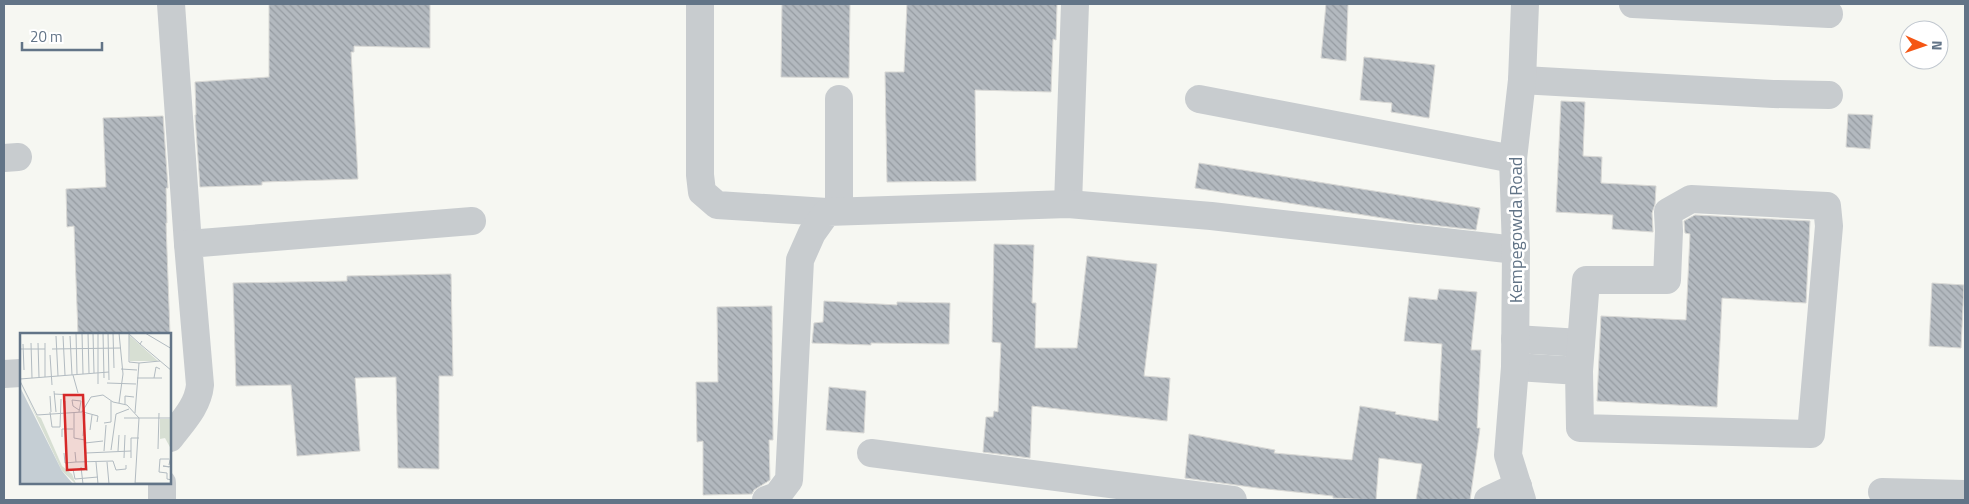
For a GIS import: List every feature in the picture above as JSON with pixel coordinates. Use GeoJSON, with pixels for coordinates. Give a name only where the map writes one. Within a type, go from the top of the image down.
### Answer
{"type":"FeatureCollection","features":[{"type":"Feature","properties":{"kind":"street"},"geometry":{"type":"LineString","coordinates":[[171,4],[200,385],[199,396],[192,410],[171,437]]}},
{"type":"Feature","properties":{"kind":"street"},"geometry":{"type":"LineString","coordinates":[[700,4],[700,175],[702,192],[717,205],[833,212],[1068,204],[1211,216],[1516,250]]}},
{"type":"Feature","properties":{"kind":"street"},"geometry":{"type":"LineString","coordinates":[[1068,204],[1075,4]]}},
{"type":"Feature","properties":{"kind":"street","name":"Kempegowda Road"},"geometry":{"type":"LineString","coordinates":[[1520,493],[1508,456],[1515,339],[1516,250],[1513,159],[1522,80],[1525,4]]}},
{"type":"Feature","properties":{"kind":"street"},"geometry":{"type":"LineString","coordinates":[[1633,4],[1829,14]]}},
{"type":"Feature","properties":{"kind":"street"},"geometry":{"type":"LineString","coordinates":[[1522,80],[1773,94],[1829,95]]}},
{"type":"Feature","properties":{"kind":"street"},"geometry":{"type":"LineString","coordinates":[[766,500],[777,496],[789,480],[800,260],[812,233],[833,212],[839,99]]}},
{"type":"Feature","properties":{"kind":"street"},"geometry":{"type":"LineString","coordinates":[[1199,99],[1513,159]]}},
{"type":"Feature","properties":{"kind":"street"},"geometry":{"type":"LineString","coordinates":[[1692,199],[1827,206],[1829,226],[1811,434],[1580,428],[1579,371],[1581,343],[1586,280],[1667,280],[1668,212],[1692,199]]}},
{"type":"Feature","properties":{"kind":"street"},"geometry":{"type":"LineString","coordinates":[[188,244],[472,221]]}},
{"type":"Feature","properties":{"kind":"street"},"geometry":{"type":"LineString","coordinates":[[1515,339],[1581,343]]}},
{"type":"Feature","properties":{"kind":"street"},"geometry":{"type":"LineString","coordinates":[[1514,367],[1579,371]]}},
{"type":"Feature","properties":{"kind":"street"},"geometry":{"type":"LineString","coordinates":[[4,374],[20,373]]}},
{"type":"Feature","properties":{"kind":"street"},"geometry":{"type":"LineString","coordinates":[[871,453],[1233,500]]}},
{"type":"Feature","properties":{"kind":"street"},"geometry":{"type":"LineString","coordinates":[[162,484],[162,500]]}},
{"type":"Feature","properties":{"kind":"street"},"geometry":{"type":"LineString","coordinates":[[1882,492],[1965,494]]}},
{"type":"Feature","properties":{"kind":"street"},"geometry":{"type":"LineString","coordinates":[[1488,500],[1520,493]]}},
{"type":"Feature","properties":{"kind":"building"},"geometry":{"type":"Polygon","coordinates":[[[269,4],[430,4],[430,48],[354,46],[354,52],[351,52],[358,179],[262,182],[262,185],[200,187],[195,115],[195,82],[269,77],[269,4]]]}},
{"type":"Feature","properties":{"kind":"building"},"geometry":{"type":"Polygon","coordinates":[[[782,4],[850,4],[849,78],[781,77],[782,4]]]}},
{"type":"Feature","properties":{"kind":"building"},"geometry":{"type":"Polygon","coordinates":[[[907,4],[1057,4],[1056,40],[1053,39],[1051,92],[975,90],[976,181],[887,182],[885,72],[904,72],[907,4]]]}},
{"type":"Feature","properties":{"kind":"building"},"geometry":{"type":"Polygon","coordinates":[[[1326,4],[1348,4],[1346,61],[1321,58],[1326,4]]]}},
{"type":"Feature","properties":{"kind":"building"},"geometry":{"type":"Polygon","coordinates":[[[1364,57],[1435,65],[1429,118],[1391,112],[1392,103],[1360,100],[1364,57]]]}},
{"type":"Feature","properties":{"kind":"building"},"geometry":{"type":"Polygon","coordinates":[[[1561,101],[1585,102],[1583,156],[1602,157],[1601,183],[1656,186],[1655,204],[1652,213],[1653,232],[1612,229],[1613,215],[1556,212],[1561,101]]]}},
{"type":"Feature","properties":{"kind":"building"},"geometry":{"type":"Polygon","coordinates":[[[1848,114],[1873,115],[1870,149],[1846,147],[1848,114]]]}},
{"type":"Feature","properties":{"kind":"building"},"geometry":{"type":"Polygon","coordinates":[[[163,116],[168,188],[166,188],[166,223],[170,333],[78,333],[74,226],[67,227],[66,189],[106,187],[103,118],[163,116]]]}},
{"type":"Feature","properties":{"kind":"building"},"geometry":{"type":"Polygon","coordinates":[[[1199,163],[1480,208],[1476,230],[1414,223],[1195,188],[1199,163]]]}},
{"type":"Feature","properties":{"kind":"building"},"geometry":{"type":"Polygon","coordinates":[[[1695,215],[1810,221],[1806,303],[1722,298],[1717,407],[1597,401],[1601,316],[1686,320],[1690,234],[1685,233],[1684,221],[1695,215]]]}},
{"type":"Feature","properties":{"kind":"building"},"geometry":{"type":"Polygon","coordinates":[[[994,244],[1034,245],[1032,303],[1036,303],[1035,348],[1077,348],[1087,256],[1157,264],[1144,376],[1170,378],[1167,421],[1032,406],[1030,458],[983,452],[986,417],[993,417],[994,411],[998,412],[1001,343],[992,342],[994,244]]]}},
{"type":"Feature","properties":{"kind":"building"},"geometry":{"type":"Polygon","coordinates":[[[451,274],[453,376],[439,376],[439,469],[398,468],[396,377],[355,378],[360,451],[297,456],[291,385],[236,386],[233,283],[347,281],[347,276],[451,274]]]}},
{"type":"Feature","properties":{"kind":"building"},"geometry":{"type":"Polygon","coordinates":[[[1932,283],[1964,285],[1961,348],[1929,346],[1932,283]]]}},
{"type":"Feature","properties":{"kind":"building"},"geometry":{"type":"Polygon","coordinates":[[[1439,289],[1477,292],[1471,350],[1481,350],[1477,428],[1480,428],[1470,500],[1416,500],[1422,464],[1379,458],[1376,500],[1333,498],[1333,496],[1185,478],[1189,434],[1275,450],[1274,453],[1352,460],[1360,406],[1438,421],[1442,344],[1404,341],[1409,297],[1437,300],[1439,289]]]}},
{"type":"Feature","properties":{"kind":"building"},"geometry":{"type":"Polygon","coordinates":[[[824,301],[897,305],[897,302],[950,303],[949,344],[871,343],[871,345],[812,343],[814,323],[823,322],[824,301]]]}},
{"type":"Feature","properties":{"kind":"building"},"geometry":{"type":"Polygon","coordinates":[[[772,306],[773,440],[769,440],[770,480],[754,490],[752,494],[703,495],[703,441],[697,442],[696,382],[718,382],[717,307],[772,306]]]}},
{"type":"Feature","properties":{"kind":"building"},"geometry":{"type":"Polygon","coordinates":[[[829,387],[866,391],[864,433],[826,430],[829,387]]]}}]}
